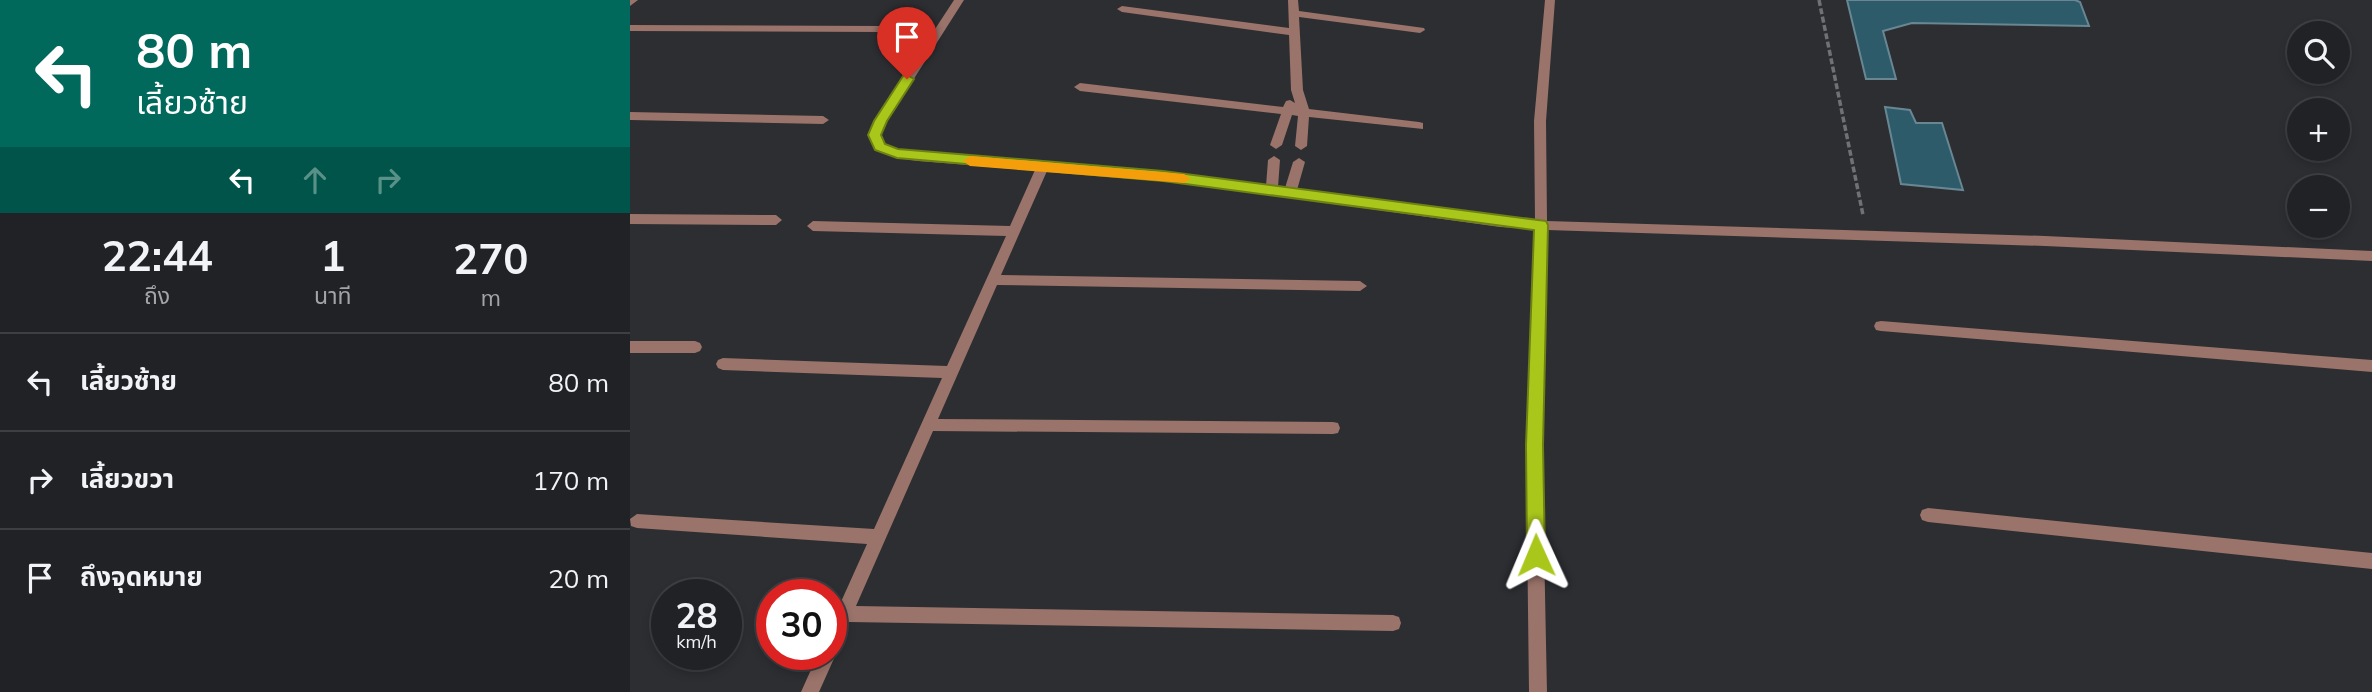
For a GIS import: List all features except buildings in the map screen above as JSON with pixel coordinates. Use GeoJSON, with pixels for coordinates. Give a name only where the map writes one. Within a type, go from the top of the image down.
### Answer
{"type":"FeatureCollection","features":[{"type":"Feature","properties":{"kind":"street"},"geometry":{"type":"LineString","coordinates":[[959,0],[881,121],[875,135],[879,147],[897,154],[918,157],[1163,176],[1500,222],[1541,225],[2372,256]]}},
{"type":"Feature","properties":{"kind":"street"},"geometry":{"type":"LineString","coordinates":[[1293,0],[1297,90],[1304,113],[1301,146]]}},
{"type":"Feature","properties":{"kind":"street"},"geometry":{"type":"LineString","coordinates":[[1538,692],[1534,445],[1541,225],[1540,121],[1550,0]]}},
{"type":"Feature","properties":{"kind":"street"},"geometry":{"type":"LineString","coordinates":[[1122,9],[1293,32]]}},
{"type":"Feature","properties":{"kind":"street"},"geometry":{"type":"LineString","coordinates":[[1293,13],[1420,30]]}},
{"type":"Feature","properties":{"kind":"street"},"geometry":{"type":"LineString","coordinates":[[630,28],[883,29]]}},
{"type":"Feature","properties":{"kind":"street"},"geometry":{"type":"LineString","coordinates":[[1080,87],[1419,126]]}},
{"type":"Feature","properties":{"kind":"street"},"geometry":{"type":"LineString","coordinates":[[1276,145],[1286,111],[1297,90]]}},
{"type":"Feature","properties":{"kind":"street"},"geometry":{"type":"LineString","coordinates":[[630,117],[823,120]]}},
{"type":"Feature","properties":{"kind":"street"},"geometry":{"type":"LineString","coordinates":[[1272,190],[1274,160]]}},
{"type":"Feature","properties":{"kind":"street"},"geometry":{"type":"LineString","coordinates":[[1290,193],[1298,162]]}},
{"type":"Feature","properties":{"kind":"street"},"geometry":{"type":"LineString","coordinates":[[847,609],[1043,166]]}},
{"type":"Feature","properties":{"kind":"street"},"geometry":{"type":"LineString","coordinates":[[630,219],[776,220]]}},
{"type":"Feature","properties":{"kind":"street"},"geometry":{"type":"LineString","coordinates":[[813,226],[1014,231]]}},
{"type":"Feature","properties":{"kind":"street"},"geometry":{"type":"LineString","coordinates":[[993,280],[1360,286]]}},
{"type":"Feature","properties":{"kind":"street"},"geometry":{"type":"LineString","coordinates":[[1881,326],[2372,366]]}},
{"type":"Feature","properties":{"kind":"street"},"geometry":{"type":"LineString","coordinates":[[630,347],[695,346]]}},
{"type":"Feature","properties":{"kind":"street"},"geometry":{"type":"LineString","coordinates":[[723,364],[951,372]]}},
{"type":"Feature","properties":{"kind":"street"},"geometry":{"type":"LineString","coordinates":[[928,425],[1333,428]]}},
{"type":"Feature","properties":{"kind":"street"},"geometry":{"type":"LineString","coordinates":[[1928,515],[2372,561]]}},
{"type":"Feature","properties":{"kind":"street"},"geometry":{"type":"LineString","coordinates":[[636,521],[878,537]]}},
{"type":"Feature","properties":{"kind":"street"},"geometry":{"type":"LineString","coordinates":[[847,614],[1392,622]]}},
{"type":"Feature","properties":{"kind":"street"},"geometry":{"type":"LineString","coordinates":[[810,692],[820,670]]}},
{"type":"Feature","properties":{"kind":"path"},"geometry":{"type":"LineString","coordinates":[[1819,0],[1867,236]]}},
{"type":"Feature","properties":{"kind":"water"},"geometry":{"type":"Polygon","coordinates":[[[1847,0],[2075,0],[2080,2],[2089,26],[1912,23],[1883,31],[1896,79],[1866,79],[1847,0]]]}},
{"type":"Feature","properties":{"kind":"water"},"geometry":{"type":"Polygon","coordinates":[[[1885,107],[1910,110],[1916,123],[1942,123],[1963,190],[1901,184],[1885,107]]]}},
{"type":"Feature","properties":{"kind":"slow traffic"},"geometry":{"type":"LineString","coordinates":[[970,161],[1184,179]]}},
{"type":"Feature","properties":{"kind":"route"},"geometry":{"type":"LineString","coordinates":[[907,79],[875,135],[879,147],[897,154],[1163,176],[1500,222],[1541,225],[1534,445],[1536,555]]}}]}
